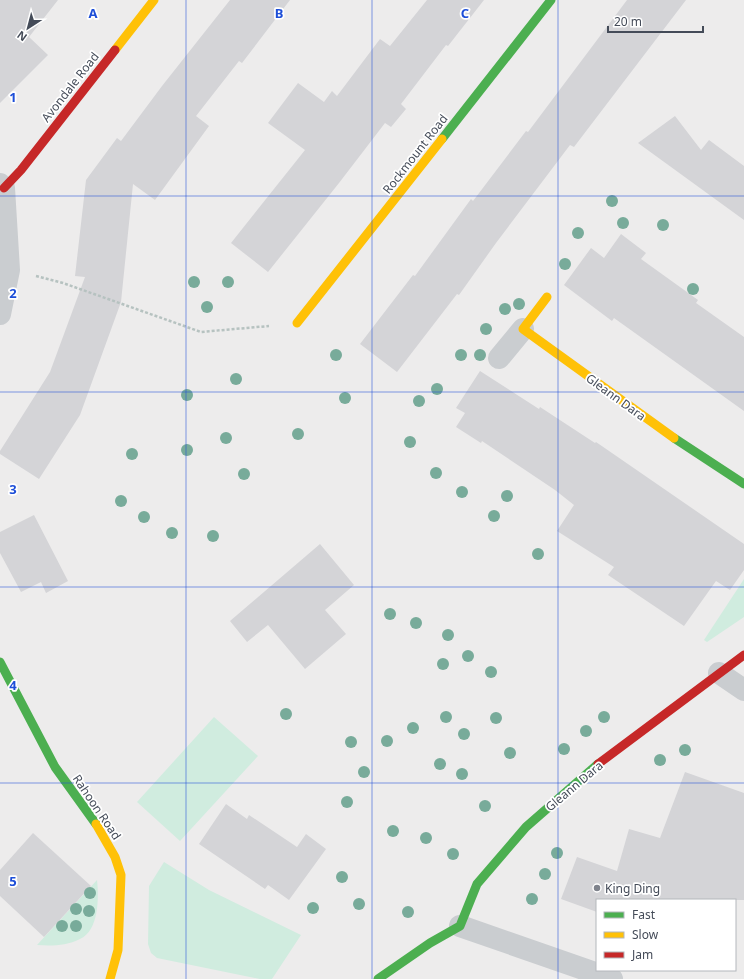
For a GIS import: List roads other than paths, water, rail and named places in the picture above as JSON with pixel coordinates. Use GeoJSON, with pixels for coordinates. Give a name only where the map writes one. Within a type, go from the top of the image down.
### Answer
{"type":"FeatureCollection","features":[{"type":"Feature","properties":{"kind":"street","name":"Avondale Road"},"geometry":{"type":"LineString","coordinates":[[2,186],[21,170],[154,0]]}},
{"type":"Feature","properties":{"kind":"street","name":"Rockmount Road"},"geometry":{"type":"LineString","coordinates":[[297,323],[551,0]]}},
{"type":"Feature","properties":{"kind":"street"},"geometry":{"type":"LineString","coordinates":[[0,314],[9,270],[2,186]]}},
{"type":"Feature","properties":{"kind":"street"},"geometry":{"type":"LineString","coordinates":[[499,358],[524,329],[547,297]]}},
{"type":"Feature","properties":{"kind":"street","name":"Gleann Dara"},"geometry":{"type":"LineString","coordinates":[[524,329],[660,428],[744,484]]}},
{"type":"Feature","properties":{"kind":"street","name":"Gleann Dara"},"geometry":{"type":"LineString","coordinates":[[460,926],[477,884],[526,827],[588,772],[744,655]]}},
{"type":"Feature","properties":{"kind":"street","name":"Rahoon Road"},"geometry":{"type":"LineString","coordinates":[[0,662],[55,768],[96,824],[115,857],[121,875],[120,904],[118,950],[110,979]]}},
{"type":"Feature","properties":{"kind":"street"},"geometry":{"type":"LineString","coordinates":[[719,673],[744,690]]}},
{"type":"Feature","properties":{"kind":"street"},"geometry":{"type":"LineString","coordinates":[[378,979],[430,943],[460,926],[612,979]]}},
{"type":"Feature","properties":{"kind":"place","name":"King Ding"},"geometry":{"type":"Point","coordinates":[597,888]}}]}
